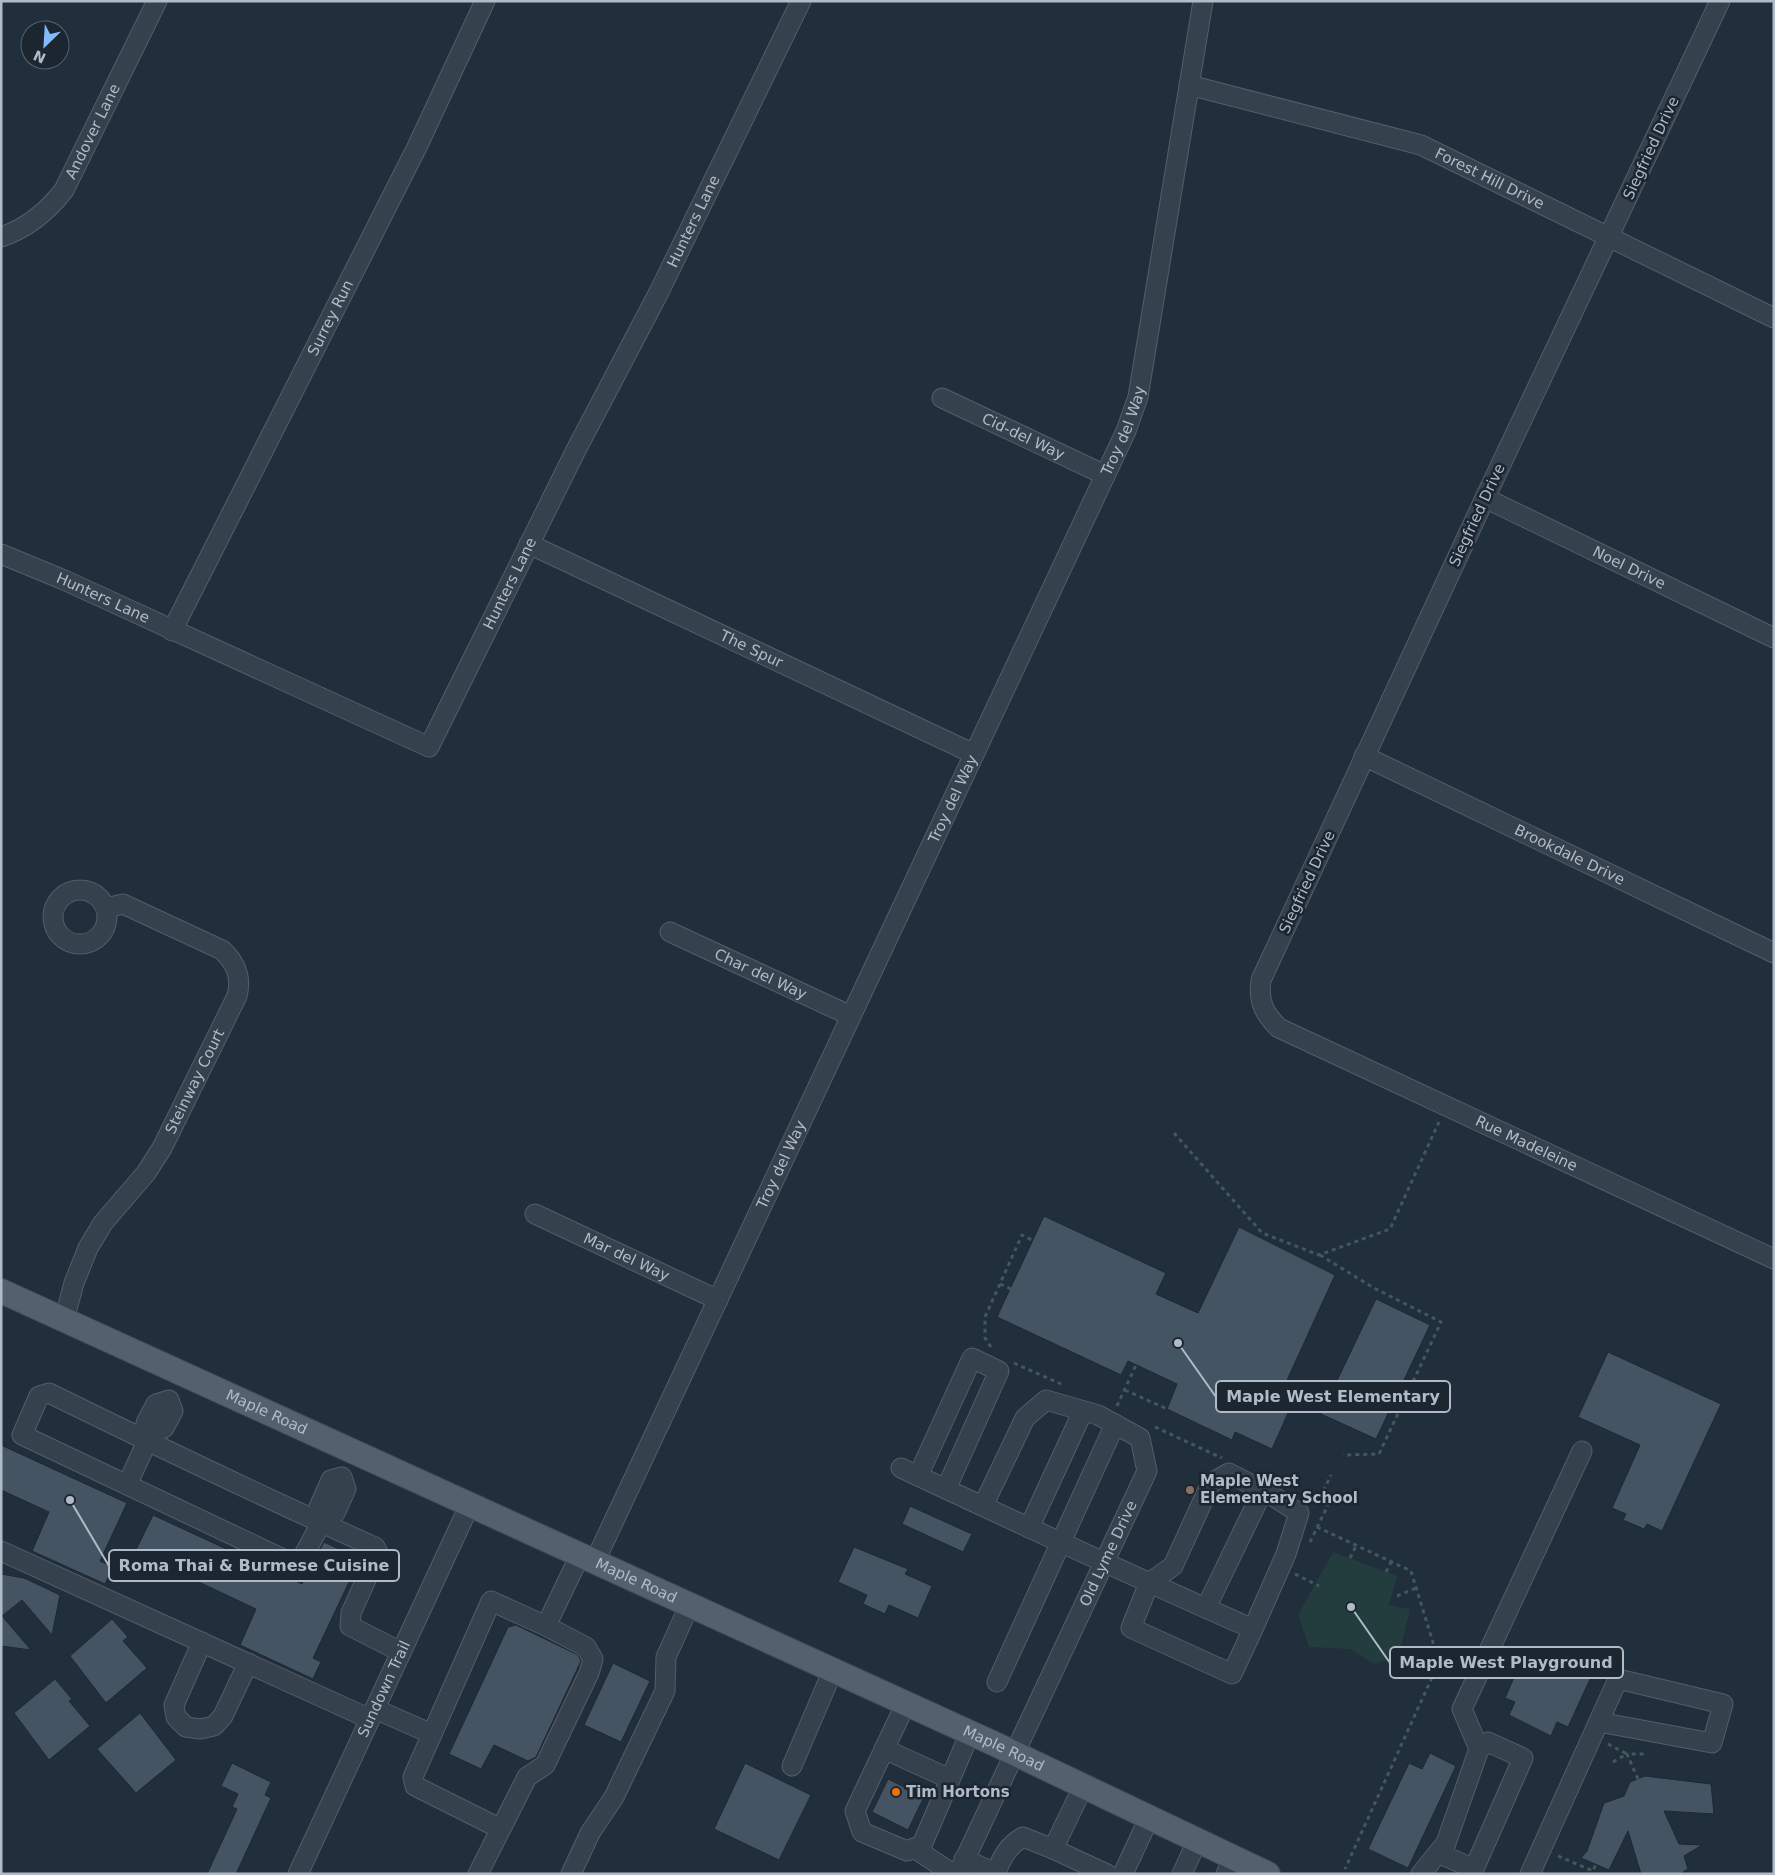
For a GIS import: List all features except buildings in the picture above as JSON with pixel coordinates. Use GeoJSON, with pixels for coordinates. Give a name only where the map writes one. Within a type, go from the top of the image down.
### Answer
{"type":"FeatureCollection","features":[{"type":"Feature","properties":{"kind":"main road","name":"Maple Road"},"geometry":{"type":"LineString","coordinates":[[1,1292],[690,1604],[1013,1753],[1197,1841],[1229,1866],[1268,1874]]}},
{"type":"Feature","properties":{"kind":"street","name":"Andover Lane"},"geometry":{"type":"LineString","coordinates":[[1,237],[16,232],[36,220],[64,190],[157,1]]}},
{"type":"Feature","properties":{"kind":"street","name":"Surrey Run"},"geometry":{"type":"LineString","coordinates":[[172,631],[417,147],[485,1]]}},
{"type":"Feature","properties":{"kind":"street","name":"Hunters Lane"},"geometry":{"type":"LineString","coordinates":[[1,554],[64,580],[428,747],[659,292],[801,1]]}},
{"type":"Feature","properties":{"kind":"street","name":"Troy del Way"},"geometry":{"type":"LineString","coordinates":[[546,1626],[588,1558],[718,1300],[1126,431],[1138,397],[1203,1]]}},
{"type":"Feature","properties":{"kind":"street","name":"Siegfried Drive"},"geometry":{"type":"LineString","coordinates":[[1279,1028],[1268,1018],[1262,1007],[1261,980],[1364,756],[1720,1]]}},
{"type":"Feature","properties":{"kind":"street","name":"Forest Hill Drive"},"geometry":{"type":"LineString","coordinates":[[1189,86],[1421,145],[1774,318]]}},
{"type":"Feature","properties":{"kind":"street","name":"Cid-del Way"},"geometry":{"type":"LineString","coordinates":[[942,398],[1105,475]]}},
{"type":"Feature","properties":{"kind":"street","name":"Noel Drive"},"geometry":{"type":"LineString","coordinates":[[1485,498],[1774,638]]}},
{"type":"Feature","properties":{"kind":"street","name":"The Spur"},"geometry":{"type":"LineString","coordinates":[[530,544],[974,754]]}},
{"type":"Feature","properties":{"kind":"street","name":"Brookdale Drive"},"geometry":{"type":"LineString","coordinates":[[1364,756],[1774,953]]}},
{"type":"Feature","properties":{"kind":"street","name":"Steinway Court"},"geometry":{"type":"LineString","coordinates":[[64,1320],[74,1283],[88,1248],[103,1223],[146,1173],[162,1148],[237,996],[240,986],[238,971],[231,958],[222,950],[123,904],[106,908]]}},
{"type":"Feature","properties":{"kind":"street","name":"Char del Way"},"geometry":{"type":"LineString","coordinates":[[670,932],[851,1016]]}},
{"type":"Feature","properties":{"kind":"street","name":"Rue Madeleine"},"geometry":{"type":"LineString","coordinates":[[1279,1028],[1774,1259]]}},
{"type":"Feature","properties":{"kind":"street","name":"Mar del Way"},"geometry":{"type":"LineString","coordinates":[[535,1214],[718,1300]]}},
{"type":"Feature","properties":{"kind":"street"},"geometry":{"type":"LineString","coordinates":[[946,1489],[999,1371],[972,1358],[910,1472],[1028,1528],[1104,1563],[1253,1629]]}},
{"type":"Feature","properties":{"kind":"street"},"geometry":{"type":"LineString","coordinates":[[128,1485],[149,1437],[164,1428],[172,1411],[169,1400],[190,1378]]}},
{"type":"Feature","properties":{"kind":"street"},"geometry":{"type":"LineString","coordinates":[[354,1452],[342,1477],[331,1480],[319,1507],[323,1520],[298,1566],[22,1435],[40,1396],[49,1393],[149,1437],[323,1520],[375,1547],[378,1554],[351,1613],[350,1626],[401,1652]]}},
{"type":"Feature","properties":{"kind":"street","name":"Old Lyme Drive"},"geometry":{"type":"LineString","coordinates":[[958,1869],[1147,1471],[1140,1438],[1115,1417],[1098,1415],[1046,1400],[1025,1418],[982,1506]]}},
{"type":"Feature","properties":{"kind":"street"},"geometry":{"type":"LineString","coordinates":[[1028,1528],[1083,1411]]}},
{"type":"Feature","properties":{"kind":"street"},"geometry":{"type":"LineString","coordinates":[[997,1682],[1115,1417]]}},
{"type":"Feature","properties":{"kind":"street"},"geometry":{"type":"LineString","coordinates":[[1479,1749],[1462,1709],[1582,1451]]}},
{"type":"Feature","properties":{"kind":"street"},"geometry":{"type":"LineString","coordinates":[[1229,1473],[1263,1490],[1299,1514],[1286,1554],[1232,1674],[1132,1628],[1150,1583],[1173,1566],[1211,1483],[1229,1473]]}},
{"type":"Feature","properties":{"kind":"street"},"geometry":{"type":"LineString","coordinates":[[1206,1608],[1263,1490]]}},
{"type":"Feature","properties":{"kind":"street","name":"Sundown Trail"},"geometry":{"type":"LineString","coordinates":[[298,1874],[470,1504]]}},
{"type":"Feature","properties":{"kind":"street"},"geometry":{"type":"LineString","coordinates":[[1,1551],[248,1663],[372,1714],[432,1734]]}},
{"type":"Feature","properties":{"kind":"street"},"geometry":{"type":"LineString","coordinates":[[478,1874],[499,1828],[527,1777],[545,1766],[589,1673],[593,1658],[586,1647],[491,1601],[413,1777],[415,1786],[499,1828]]}},
{"type":"Feature","properties":{"kind":"street"},"geometry":{"type":"LineString","coordinates":[[571,1874],[590,1832],[614,1797],[665,1691],[666,1657],[690,1604]]}},
{"type":"Feature","properties":{"kind":"street"},"geometry":{"type":"LineString","coordinates":[[202,1642],[174,1705],[176,1717],[186,1727],[200,1729],[214,1726],[223,1716],[248,1663]]}},
{"type":"Feature","properties":{"kind":"street"},"geometry":{"type":"LineString","coordinates":[[792,1766],[833,1670]]}},
{"type":"Feature","properties":{"kind":"street"},"geometry":{"type":"LineString","coordinates":[[1530,1874],[1618,1679],[1723,1704],[1712,1743],[1599,1722]]}},
{"type":"Feature","properties":{"kind":"street"},"geometry":{"type":"LineString","coordinates":[[906,1704],[855,1810],[862,1832],[907,1851],[922,1845],[970,1733]]}},
{"type":"Feature","properties":{"kind":"street"},"geometry":{"type":"LineString","coordinates":[[1421,1874],[1446,1843],[1479,1749],[1488,1742],[1523,1758],[1474,1869],[1438,1853]]}},
{"type":"Feature","properties":{"kind":"street"},"geometry":{"type":"LineString","coordinates":[[884,1749],[950,1778]]}},
{"type":"Feature","properties":{"kind":"street"},"geometry":{"type":"LineString","coordinates":[[1053,1850],[1083,1787]]}},
{"type":"Feature","properties":{"kind":"street"},"geometry":{"type":"LineString","coordinates":[[1122,1874],[1149,1818]]}},
{"type":"Feature","properties":{"kind":"street"},"geometry":{"type":"LineString","coordinates":[[914,1848],[958,1869],[995,1873],[1005,1852],[1013,1843],[1023,1838],[1107,1874]]}},
{"type":"Feature","properties":{"kind":"street"},"geometry":{"type":"LineString","coordinates":[[1182,1874],[1197,1841]]}},
{"type":"Feature","properties":{"kind":"path"},"geometry":{"type":"LineString","coordinates":[[1319,1255],[1390,1229],[1438,1122]]}},
{"type":"Feature","properties":{"kind":"path"},"geometry":{"type":"LineString","coordinates":[[1174,1133],[1262,1233],[1319,1255],[1374,1288],[1441,1322],[1379,1454],[1343,1455]]}},
{"type":"Feature","properties":{"kind":"path"},"geometry":{"type":"LineString","coordinates":[[995,1354],[985,1338],[985,1317],[1022,1235],[1032,1240]]}},
{"type":"Feature","properties":{"kind":"path"},"geometry":{"type":"LineString","coordinates":[[1000,1284],[1011,1289]]}},
{"type":"Feature","properties":{"kind":"path"},"geometry":{"type":"LineString","coordinates":[[1012,1362],[1064,1386]]}},
{"type":"Feature","properties":{"kind":"path"},"geometry":{"type":"LineString","coordinates":[[1115,1417],[1136,1365]]}},
{"type":"Feature","properties":{"kind":"path"},"geometry":{"type":"LineString","coordinates":[[1125,1390],[1167,1409]]}},
{"type":"Feature","properties":{"kind":"path"},"geometry":{"type":"LineString","coordinates":[[1150,1425],[1229,1462]]}},
{"type":"Feature","properties":{"kind":"path"},"geometry":{"type":"LineString","coordinates":[[1306,1551],[1328,1505],[1318,1502],[1331,1475]]}},
{"type":"Feature","properties":{"kind":"path"},"geometry":{"type":"LineString","coordinates":[[1317,1527],[1411,1571],[1439,1662],[1345,1869]]}},
{"type":"Feature","properties":{"kind":"path"},"geometry":{"type":"LineString","coordinates":[[1350,1558],[1356,1546]]}},
{"type":"Feature","properties":{"kind":"path"},"geometry":{"type":"LineString","coordinates":[[1386,1572],[1391,1562]]}},
{"type":"Feature","properties":{"kind":"path"},"geometry":{"type":"LineString","coordinates":[[1299,1567],[1295,1575],[1319,1586]]}},
{"type":"Feature","properties":{"kind":"path"},"geometry":{"type":"LineString","coordinates":[[1397,1596],[1416,1588]]}},
{"type":"Feature","properties":{"kind":"path"},"geometry":{"type":"LineString","coordinates":[[1613,1762],[1627,1754],[1646,1754]]}},
{"type":"Feature","properties":{"kind":"path"},"geometry":{"type":"LineString","coordinates":[[1627,1754],[1638,1779]]}},
{"type":"Feature","properties":{"kind":"path"},"geometry":{"type":"LineString","coordinates":[[1542,1848],[1593,1871],[1596,1864]]}},
{"type":"Feature","properties":{"kind":"green space"},"geometry":{"type":"Polygon","coordinates":[[[1333,1552],[1397,1576],[1389,1605],[1410,1609],[1399,1656],[1374,1664],[1350,1649],[1309,1647],[1298,1615],[1333,1552]]]}},
{"type":"Feature","properties":{"kind":"place","name":"Maple West Elementary"},"geometry":{"type":"Point","coordinates":[1178,1343]}},
{"type":"Feature","properties":{"kind":"place","name":"Maple West Elementary School"},"geometry":{"type":"Point","coordinates":[1190,1490]}},
{"type":"Feature","properties":{"kind":"place","name":"Roma Thai & Burmese Cuisine"},"geometry":{"type":"Point","coordinates":[70,1500]}},
{"type":"Feature","properties":{"kind":"place","name":"Maple West Playground"},"geometry":{"type":"Point","coordinates":[1351,1607]}},
{"type":"Feature","properties":{"kind":"place","name":"Tim Hortons"},"geometry":{"type":"Point","coordinates":[896,1792]}}]}
